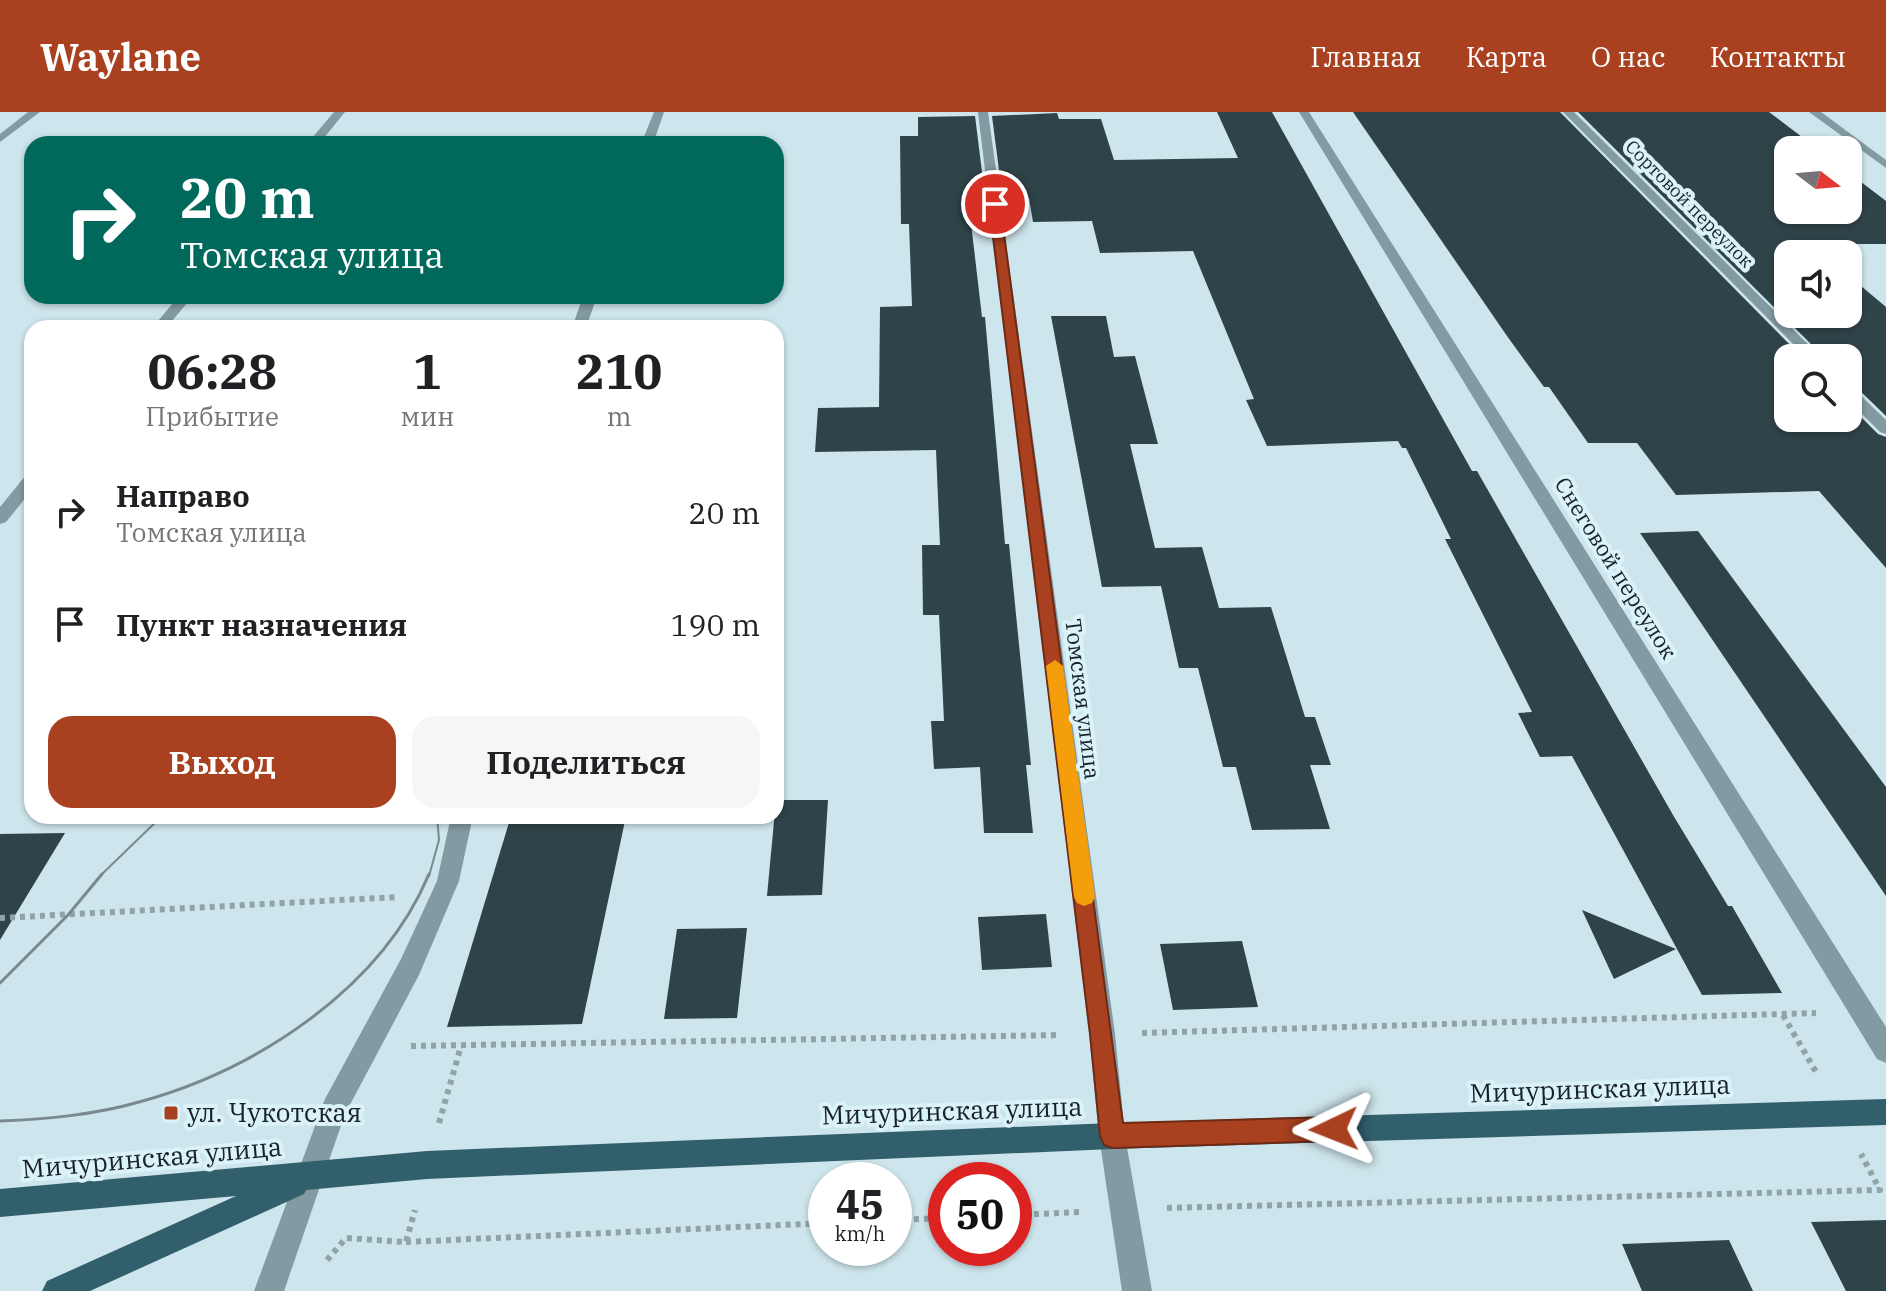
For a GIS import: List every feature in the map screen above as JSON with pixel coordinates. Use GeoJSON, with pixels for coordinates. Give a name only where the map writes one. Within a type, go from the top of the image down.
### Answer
{"type":"FeatureCollection","features":[{"type":"Feature","properties":{"kind":"main road","name":"Мичуринская улица"},"geometry":{"type":"LineString","coordinates":[[0,1203],[427,1165],[1112,1136],[1886,1112]]}},
{"type":"Feature","properties":{"kind":"main road","name":"Мичуринская улица"},"geometry":{"type":"LineString","coordinates":[[57,1291],[309,1177]]}},
{"type":"Feature","properties":{"kind":"street"},"geometry":{"type":"LineString","coordinates":[[0,139],[35,112]]}},
{"type":"Feature","properties":{"kind":"street"},"geometry":{"type":"LineString","coordinates":[[320,136],[340,112]]}},
{"type":"Feature","properties":{"kind":"street"},"geometry":{"type":"LineString","coordinates":[[650,136],[659,112]]}},
{"type":"Feature","properties":{"kind":"street","name":"Томская улица"},"geometry":{"type":"LineString","coordinates":[[983,112],[1102,1034],[1112,1136],[1137,1291]]}},
{"type":"Feature","properties":{"kind":"street","name":"Снеговой переулок"},"geometry":{"type":"LineString","coordinates":[[1304,112],[1886,1050]]}},
{"type":"Feature","properties":{"kind":"street","name":"Сортовой переулок"},"geometry":{"type":"LineString","coordinates":[[1568,112],[1801,344]]}},
{"type":"Feature","properties":{"kind":"street"},"geometry":{"type":"LineString","coordinates":[[1814,112],[1886,165]]}},
{"type":"Feature","properties":{"kind":"street"},"geometry":{"type":"LineString","coordinates":[[166,320],[179,304]]}},
{"type":"Feature","properties":{"kind":"street"},"geometry":{"type":"LineString","coordinates":[[1862,405],[1886,429]]}},
{"type":"Feature","properties":{"kind":"street"},"geometry":{"type":"LineString","coordinates":[[0,518],[24,489]]}},
{"type":"Feature","properties":{"kind":"street"},"geometry":{"type":"LineString","coordinates":[[269,1291],[334,1108],[410,967],[448,881],[460,824]]}},
{"type":"Feature","properties":{"kind":"path"},"geometry":{"type":"LineString","coordinates":[[0,918],[441,896]]}},
{"type":"Feature","properties":{"kind":"path"},"geometry":{"type":"LineString","coordinates":[[416,1032],[411,1047],[1102,1034],[1862,1011]]}},
{"type":"Feature","properties":{"kind":"path"},"geometry":{"type":"LineString","coordinates":[[1032,1214],[1883,1189],[1783,1014]]}},
{"type":"Feature","properties":{"kind":"path"},"geometry":{"type":"LineString","coordinates":[[406,1242],[808,1224]]}},
{"type":"Feature","properties":{"kind":"building"},"geometry":{"type":"Polygon","coordinates":[[[1217,112],[1272,112],[1472,471],[1477,471],[1673,815],[1728,906],[1732,906],[1782,993],[1702,995],[1572,756],[1540,757],[1518,713],[1532,712],[1445,539],[1451,539],[1406,448],[1402,448],[1398,441],[1267,446],[1246,400],[1254,399],[1193,251],[1100,253],[1092,221],[1033,222],[1029,198],[1003,201],[992,116],[1057,113],[1059,119],[1101,119],[1114,160],[1238,158],[1217,112]]]}},
{"type":"Feature","properties":{"kind":"building"},"geometry":{"type":"Polygon","coordinates":[[[1353,112],[1560,112],[1789,344],[1774,344],[1774,432],[1862,432],[1862,418],[1878,434],[1886,437],[1886,568],[1819,491],[1676,495],[1637,443],[1588,443],[1549,387],[1544,387],[1353,112]]]}},
{"type":"Feature","properties":{"kind":"building"},"geometry":{"type":"Polygon","coordinates":[[[1578,112],[1769,112],[1801,136],[1774,136],[1774,224],[1862,224],[1862,183],[1886,201],[1886,244],[1862,244],[1862,240],[1774,240],[1774,307],[1578,112]]]}},
{"type":"Feature","properties":{"kind":"building"},"geometry":{"type":"Polygon","coordinates":[[[975,116],[986,204],[975,205],[976,223],[971,223],[982,317],[985,317],[1005,544],[1009,544],[1031,765],[1026,765],[1033,833],[984,833],[980,767],[934,769],[931,721],[944,721],[939,615],[923,615],[922,545],[940,545],[936,450],[815,452],[818,408],[879,407],[880,307],[912,306],[909,224],[901,224],[900,136],[918,136],[918,117],[975,116]]]}},
{"type":"Feature","properties":{"kind":"building"},"geometry":{"type":"Polygon","coordinates":[[[1862,287],[1886,307],[1886,416],[1862,393],[1862,344],[1811,344],[1795,328],[1862,328],[1862,287]]]}},
{"type":"Feature","properties":{"kind":"building"},"geometry":{"type":"Polygon","coordinates":[[[1051,316],[1106,316],[1114,357],[1135,356],[1158,444],[1130,444],[1155,548],[1202,547],[1219,608],[1271,607],[1305,717],[1315,717],[1331,765],[1310,765],[1330,829],[1252,830],[1236,767],[1223,767],[1198,668],[1179,668],[1161,586],[1102,587],[1051,316]]]}},
{"type":"Feature","properties":{"kind":"building"},"geometry":{"type":"Polygon","coordinates":[[[1698,531],[1886,787],[1886,896],[1640,533],[1698,531]]]}},
{"type":"Feature","properties":{"kind":"building"},"geometry":{"type":"Polygon","coordinates":[[[784,800],[828,800],[822,895],[767,896],[774,824],[784,824],[784,800]]]}},
{"type":"Feature","properties":{"kind":"building"},"geometry":{"type":"Polygon","coordinates":[[[509,824],[624,824],[582,1024],[447,1027],[509,824]]]}},
{"type":"Feature","properties":{"kind":"building"},"geometry":{"type":"Polygon","coordinates":[[[65,833],[0,940],[0,834],[65,833]]]}},
{"type":"Feature","properties":{"kind":"building"},"geometry":{"type":"Polygon","coordinates":[[[1582,910],[1676,949],[1614,979],[1582,910]]]}},
{"type":"Feature","properties":{"kind":"building"},"geometry":{"type":"Polygon","coordinates":[[[1046,914],[1052,967],[982,970],[978,917],[1046,914]]]}},
{"type":"Feature","properties":{"kind":"building"},"geometry":{"type":"Polygon","coordinates":[[[747,928],[737,1018],[664,1019],[677,929],[747,928]]]}},
{"type":"Feature","properties":{"kind":"building"},"geometry":{"type":"Polygon","coordinates":[[[1242,941],[1258,1007],[1173,1010],[1160,944],[1242,941]]]}},
{"type":"Feature","properties":{"kind":"building"},"geometry":{"type":"Polygon","coordinates":[[[1886,1220],[1886,1291],[1846,1291],[1811,1222],[1886,1220]]]}},
{"type":"Feature","properties":{"kind":"building"},"geometry":{"type":"Polygon","coordinates":[[[1729,1240],[1753,1291],[1642,1291],[1622,1244],[1729,1240]]]}},
{"type":"Feature","properties":{"kind":"tram line"},"geometry":{"type":"LineString","coordinates":[[102,874],[154,824]]}},
{"type":"Feature","properties":{"kind":"tram line"},"geometry":{"type":"LineString","coordinates":[[429,876],[439,840],[438,824]]}},
{"type":"Feature","properties":{"kind":"tram line"},"geometry":{"type":"LineString","coordinates":[[0,983],[68,915],[102,874]]}},
{"type":"Feature","properties":{"kind":"tram line"},"geometry":{"type":"LineString","coordinates":[[0,1121],[70,1116],[139,1102],[183,1088],[270,1046],[310,1019],[347,988],[380,954],[408,916],[429,874]]}},
{"type":"Feature","properties":{"kind":"slow traffic"},"geometry":{"type":"LineString","coordinates":[[1055,666],[1084,897]]}},
{"type":"Feature","properties":{"kind":"place","name":"ул. Чукотская"},"geometry":{"type":"Point","coordinates":[171,1113]}},
{"type":"Feature","properties":{"kind":"route"},"geometry":{"type":"LineString","coordinates":[[995,204],[1102,1034],[1112,1136],[1334,1129]]}}]}
